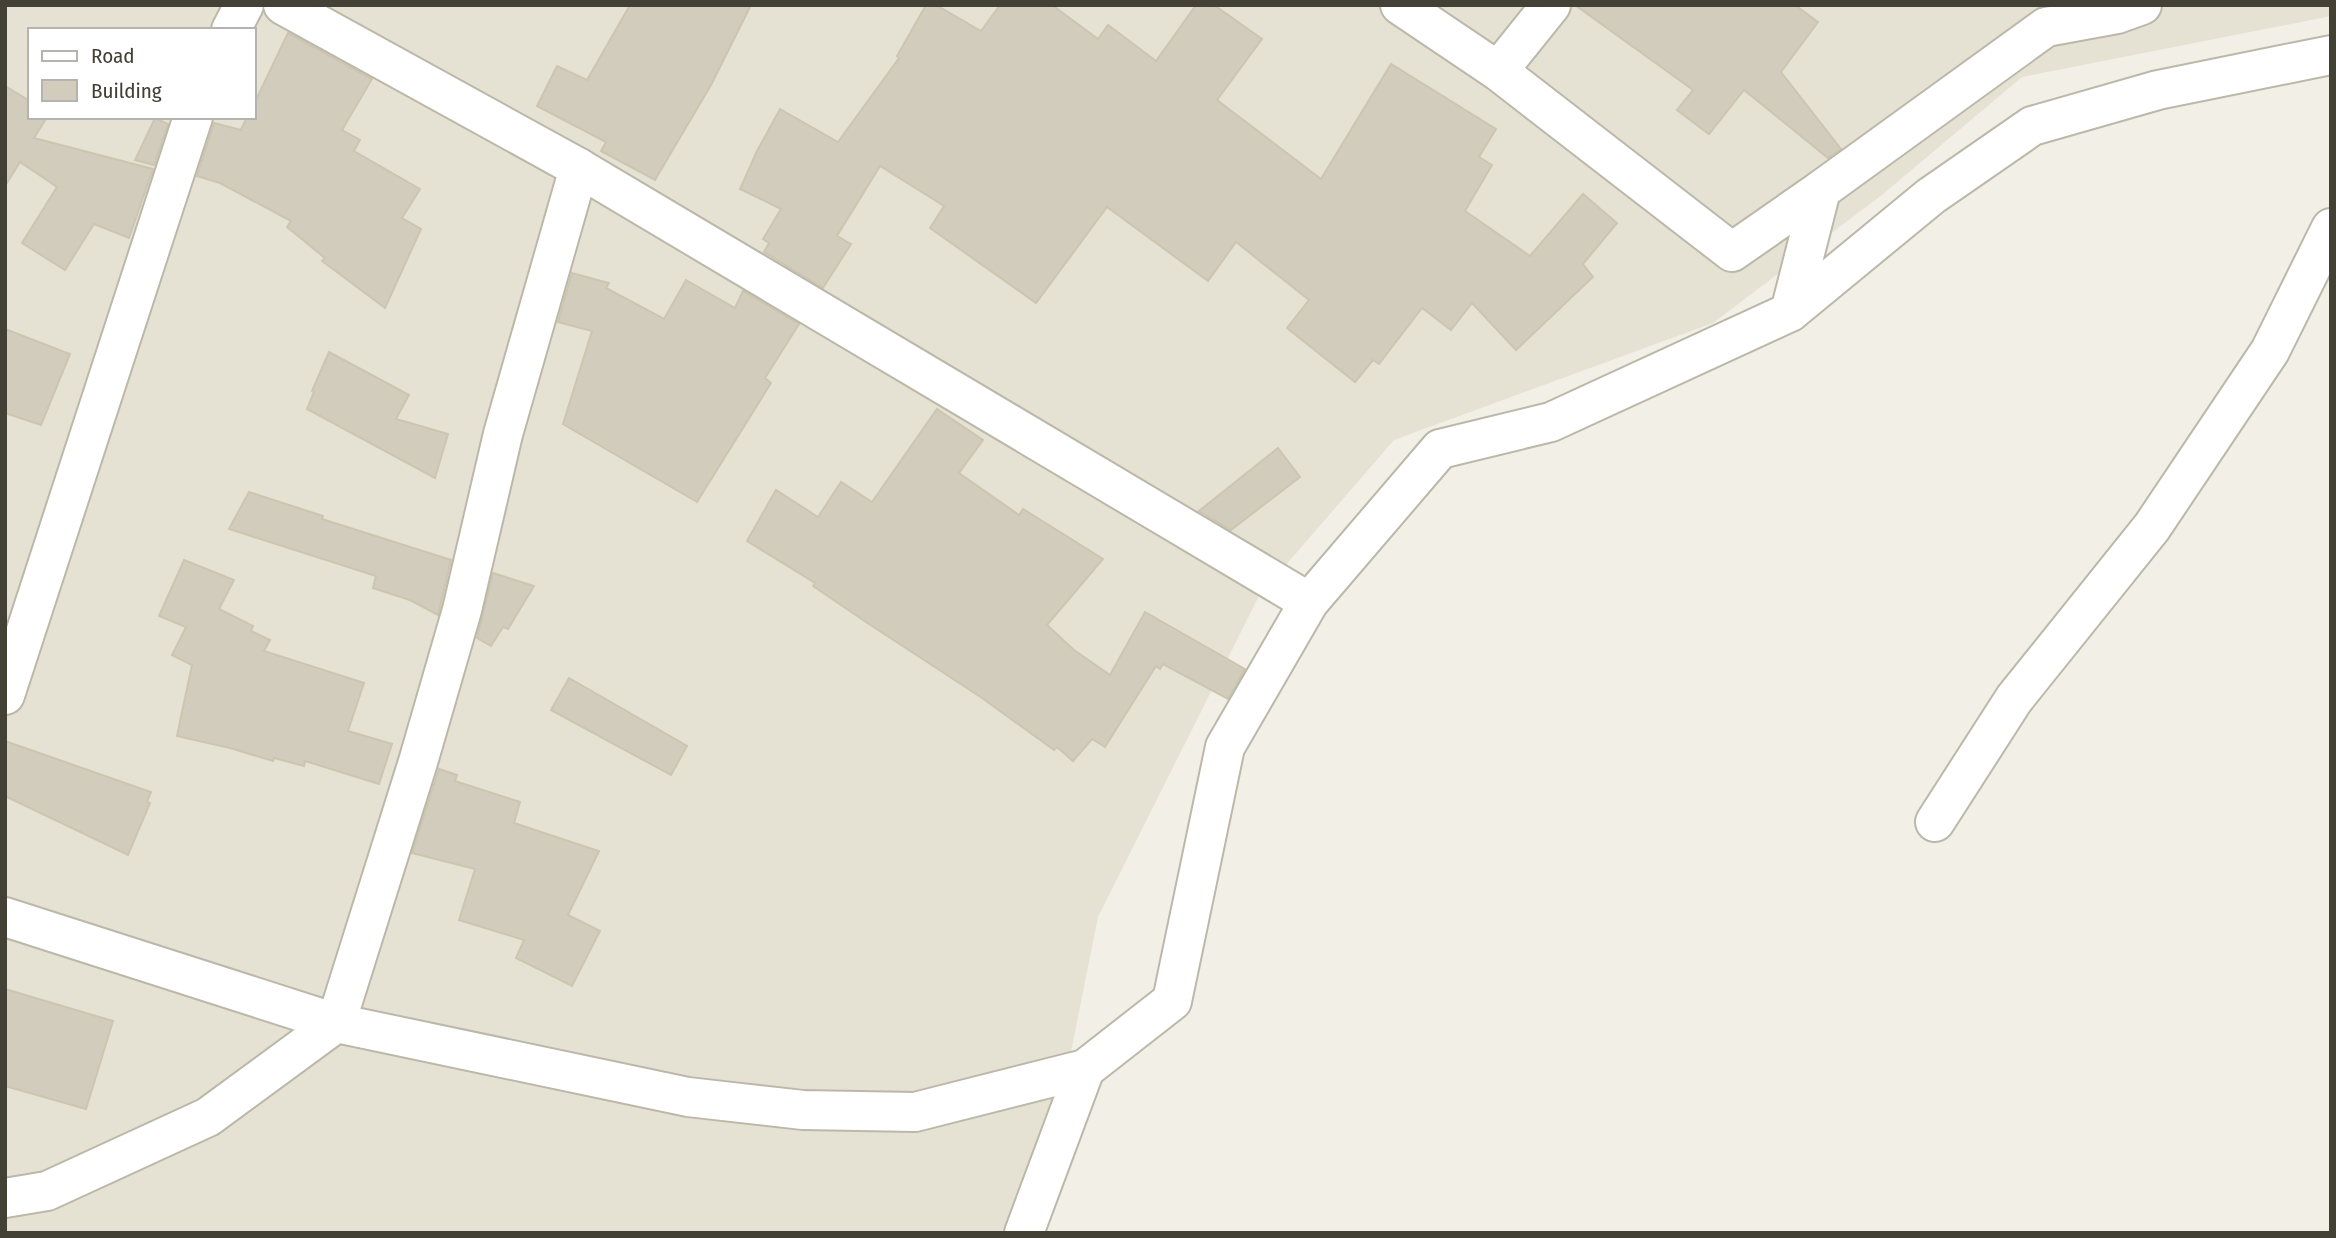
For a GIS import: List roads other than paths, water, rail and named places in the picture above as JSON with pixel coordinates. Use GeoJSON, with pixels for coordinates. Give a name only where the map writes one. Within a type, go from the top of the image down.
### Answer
{"type":"FeatureCollection","features":[{"type":"Feature","properties":{"kind":"street"},"geometry":{"type":"LineString","coordinates":[[232,28],[244,5]]}},
{"type":"Feature","properties":{"kind":"street"},"geometry":{"type":"LineString","coordinates":[[283,5],[579,167],[1310,602]]}},
{"type":"Feature","properties":{"kind":"street"},"geometry":{"type":"LineString","coordinates":[[1400,5],[1498,71],[1732,252],[2046,27],[2117,14],[2142,5]]}},
{"type":"Feature","properties":{"kind":"street"},"geometry":{"type":"LineString","coordinates":[[1498,71],[1551,5]]}},
{"type":"Feature","properties":{"kind":"street"},"geometry":{"type":"LineString","coordinates":[[5,917],[336,1023],[688,1097],[803,1110],[915,1112],[1085,1069],[1172,1001],[1225,747],[1310,602],[1440,449],[1551,422],[1790,312],[1931,196],[2032,125],[2158,90],[2331,55]]}},
{"type":"Feature","properties":{"kind":"street"},"geometry":{"type":"LineString","coordinates":[[5,695],[192,119]]}},
{"type":"Feature","properties":{"kind":"street"},"geometry":{"type":"LineString","coordinates":[[5,1198],[47,1191],[208,1116],[336,1023],[418,762],[462,610],[503,434],[579,167]]}},
{"type":"Feature","properties":{"kind":"street"},"geometry":{"type":"LineString","coordinates":[[1790,312],[1821,190]]}},
{"type":"Feature","properties":{"kind":"street"},"geometry":{"type":"LineString","coordinates":[[1935,822],[2014,699],[2152,527],[2270,351],[2331,228]]}},
{"type":"Feature","properties":{"kind":"street"},"geometry":{"type":"LineString","coordinates":[[1024,1233],[1085,1069]]}}]}
